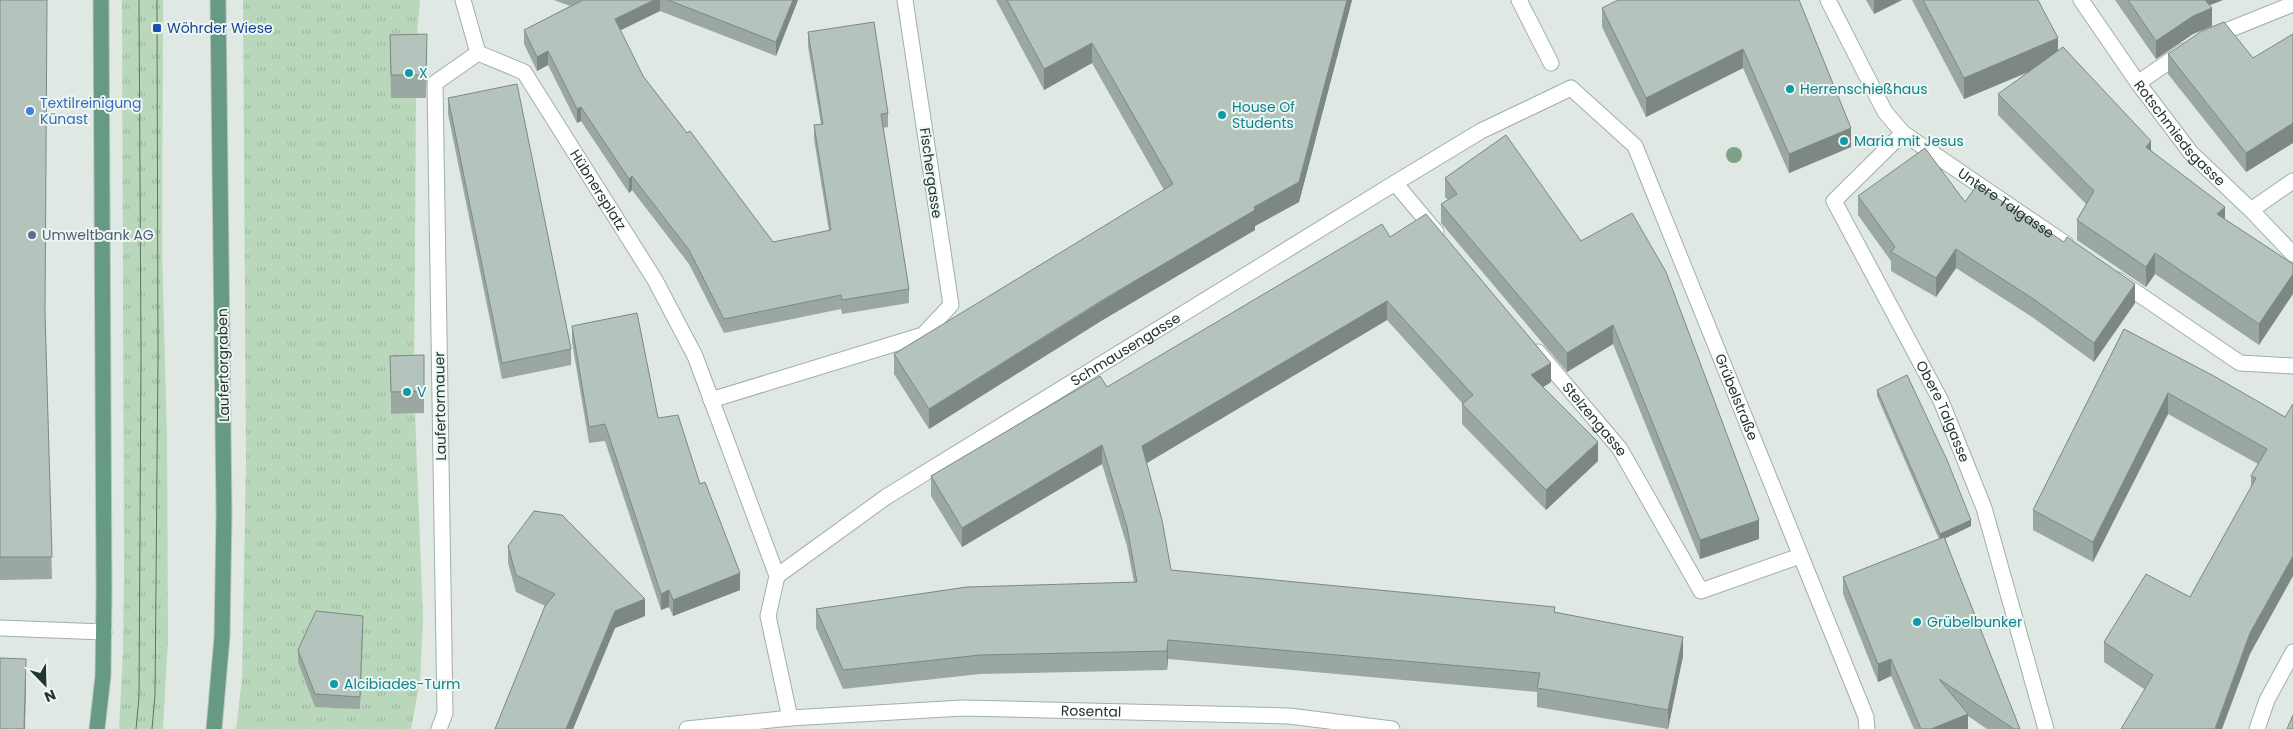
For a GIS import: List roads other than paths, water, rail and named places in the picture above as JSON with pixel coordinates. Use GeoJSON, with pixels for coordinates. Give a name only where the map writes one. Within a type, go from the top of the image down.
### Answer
{"type":"FeatureCollection","features":[{"type":"Feature","properties":{"kind":"main road"},"geometry":{"type":"LineString","coordinates":[[97,729],[102,691],[104,632],[101,0]]}},
{"type":"Feature","properties":{"kind":"main road","name":"Laufertorgraben"},"geometry":{"type":"LineString","coordinates":[[214,729],[222,637],[224,523],[218,0]]}},
{"type":"Feature","properties":{"kind":"street"},"geometry":{"type":"LineString","coordinates":[[463,0],[478,54]]}},
{"type":"Feature","properties":{"kind":"street","name":"Fischergasse"},"geometry":{"type":"LineString","coordinates":[[711,400],[923,335],[951,305],[905,0]]}},
{"type":"Feature","properties":{"kind":"street"},"geometry":{"type":"LineString","coordinates":[[1519,0],[1551,63]]}},
{"type":"Feature","properties":{"kind":"street","name":"Untere Talgasse"},"geometry":{"type":"LineString","coordinates":[[1828,0],[1885,112],[1903,133],[2076,251]]}},
{"type":"Feature","properties":{"kind":"street","name":"Rotschmiedsgasse"},"geometry":{"type":"LineString","coordinates":[[2081,0],[2138,83],[2191,154],[2251,210],[2293,254]]}},
{"type":"Feature","properties":{"kind":"street"},"geometry":{"type":"LineString","coordinates":[[2138,83],[2198,42],[2293,4]]}},
{"type":"Feature","properties":{"kind":"street","name":"Laufertormauer"},"geometry":{"type":"LineString","coordinates":[[439,729],[445,713],[436,83],[478,54]]}},
{"type":"Feature","properties":{"kind":"street","name":"Hübnersplatz"},"geometry":{"type":"LineString","coordinates":[[478,54],[524,72],[655,280],[695,356],[777,576]]}},
{"type":"Feature","properties":{"kind":"street","name":"Schmausengasse"},"geometry":{"type":"LineString","coordinates":[[777,576],[886,497],[1395,183],[1481,131],[1571,88]]}},
{"type":"Feature","properties":{"kind":"street","name":"Grübelstraße"},"geometry":{"type":"LineString","coordinates":[[1571,88],[1635,146],[1866,717],[1867,729]]}},
{"type":"Feature","properties":{"kind":"street","name":"Obere Talgasse"},"geometry":{"type":"LineString","coordinates":[[1903,133],[1834,201],[1940,401],[1984,508],[2046,729]]}},
{"type":"Feature","properties":{"kind":"street"},"geometry":{"type":"LineString","coordinates":[[2251,210],[2293,181]]}},
{"type":"Feature","properties":{"kind":"street"},"geometry":{"type":"LineString","coordinates":[[1395,183],[1447,244]]}},
{"type":"Feature","properties":{"kind":"street"},"geometry":{"type":"LineString","coordinates":[[2109,273],[2240,363],[2293,366]]}},
{"type":"Feature","properties":{"kind":"street","name":"Stelzengasse"},"geometry":{"type":"LineString","coordinates":[[1530,343],[1620,449],[1701,590],[1800,556]]}},
{"type":"Feature","properties":{"kind":"street"},"geometry":{"type":"LineString","coordinates":[[777,576],[768,616],[790,718]]}},
{"type":"Feature","properties":{"kind":"street"},"geometry":{"type":"LineString","coordinates":[[0,628],[104,632]]}},
{"type":"Feature","properties":{"kind":"street"},"geometry":{"type":"LineString","coordinates":[[2257,729],[2267,700],[2293,652]]}},
{"type":"Feature","properties":{"kind":"street","name":"Rosental"},"geometry":{"type":"LineString","coordinates":[[688,729],[790,718],[963,708],[1289,716],[1392,729]]}},
{"type":"Feature","properties":{"kind":"tram line"},"geometry":{"type":"LineString","coordinates":[[136,729],[139,697],[141,355],[139,0]]}},
{"type":"Feature","properties":{"kind":"tram line"},"geometry":{"type":"LineString","coordinates":[[152,729],[155,695],[158,358],[157,0]]}},
{"type":"Feature","properties":{"kind":"place","name":"Wöhrder Wiese"},"geometry":{"type":"Point","coordinates":[157,28]}},
{"type":"Feature","properties":{"kind":"place","name":"X"},"geometry":{"type":"Point","coordinates":[409,73]}},
{"type":"Feature","properties":{"kind":"place","name":"Herrenschießhaus"},"geometry":{"type":"Point","coordinates":[1790,89]}},
{"type":"Feature","properties":{"kind":"place","name":"Textilreinigung Künast"},"geometry":{"type":"Point","coordinates":[30,111]}},
{"type":"Feature","properties":{"kind":"place","name":"House Of Students"},"geometry":{"type":"Point","coordinates":[1222,115]}},
{"type":"Feature","properties":{"kind":"place","name":"Maria mit Jesus"},"geometry":{"type":"Point","coordinates":[1844,141]}},
{"type":"Feature","properties":{"kind":"place","name":"Umweltbank AG"},"geometry":{"type":"Point","coordinates":[32,235]}},
{"type":"Feature","properties":{"kind":"place","name":"V"},"geometry":{"type":"Point","coordinates":[407,392]}},
{"type":"Feature","properties":{"kind":"place","name":"Grübelbunker"},"geometry":{"type":"Point","coordinates":[1917,622]}},
{"type":"Feature","properties":{"kind":"place","name":"Alcibiades-Turm"},"geometry":{"type":"Point","coordinates":[334,684]}}]}
